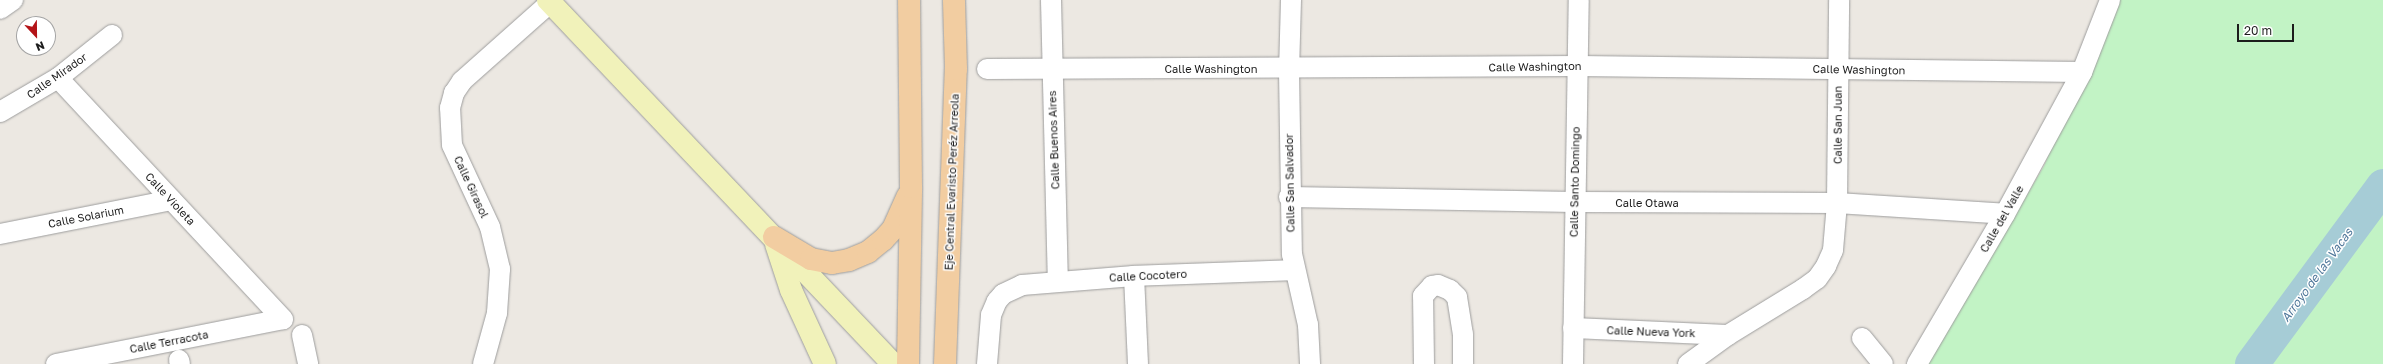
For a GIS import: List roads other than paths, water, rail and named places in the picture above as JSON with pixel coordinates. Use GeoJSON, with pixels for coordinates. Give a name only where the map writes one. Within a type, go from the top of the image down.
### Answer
{"type":"FeatureCollection","features":[{"type":"Feature","properties":{"kind":"main road"},"geometry":{"type":"LineString","coordinates":[[908,364],[911,187],[909,0]]}},
{"type":"Feature","properties":{"kind":"main road","name":"Eje Central Evaristo Peréz Arreola"},"geometry":{"type":"LineString","coordinates":[[945,364],[956,69],[954,0]]}},
{"type":"Feature","properties":{"kind":"main road"},"geometry":{"type":"LineString","coordinates":[[550,1],[893,364]]}},
{"type":"Feature","properties":{"kind":"main road"},"geometry":{"type":"LineString","coordinates":[[774,237],[811,259],[832,263],[849,260],[868,252],[893,229],[911,187]]}},
{"type":"Feature","properties":{"kind":"main road"},"geometry":{"type":"LineString","coordinates":[[774,237],[791,290],[825,364]]}},
{"type":"Feature","properties":{"kind":"street"},"geometry":{"type":"LineString","coordinates":[[0,9],[13,0]]}},
{"type":"Feature","properties":{"kind":"street","name":"Calle Buenos Aires"},"geometry":{"type":"LineString","coordinates":[[1051,0],[1051,68],[1058,281]]}},
{"type":"Feature","properties":{"kind":"street","name":"Calle San Salvador"},"geometry":{"type":"LineString","coordinates":[[1291,0],[1289,70],[1289,197],[1294,270],[1308,325],[1310,364]]}},
{"type":"Feature","properties":{"kind":"street","name":"Calle Santo Domingo"},"geometry":{"type":"LineString","coordinates":[[1573,364],[1574,202],[1579,0]]}},
{"type":"Feature","properties":{"kind":"street","name":"Calle San Juan"},"geometry":{"type":"LineString","coordinates":[[1833,250],[1837,203],[1839,0]]}},
{"type":"Feature","properties":{"kind":"street","name":"Calle del Valle"},"geometry":{"type":"LineString","coordinates":[[1917,364],[2005,214],[2082,72],[2110,0]]}},
{"type":"Feature","properties":{"kind":"street","name":"Calle Girasol"},"geometry":{"type":"LineString","coordinates":[[483,364],[497,313],[500,269],[490,227],[452,145],[450,108],[454,93],[462,81],[550,1]]}},
{"type":"Feature","properties":{"kind":"street","name":"Calle Mirador"},"geometry":{"type":"LineString","coordinates":[[0,112],[58,78],[112,35]]}},
{"type":"Feature","properties":{"kind":"street","name":"Calle Washington"},"geometry":{"type":"LineString","coordinates":[[988,69],[1051,68],[1289,70],[1578,66],[2082,72]]}},
{"type":"Feature","properties":{"kind":"street","name":"Calle Violeta"},"geometry":{"type":"LineString","coordinates":[[58,78],[283,319]]}},
{"type":"Feature","properties":{"kind":"street","name":"Calle Otawa"},"geometry":{"type":"LineString","coordinates":[[1289,197],[1574,202],[1837,203],[2005,214]]}},
{"type":"Feature","properties":{"kind":"street","name":"Calle Solarium"},"geometry":{"type":"LineString","coordinates":[[0,234],[172,200]]}},
{"type":"Feature","properties":{"kind":"street","name":"Calle Nueva York"},"geometry":{"type":"LineString","coordinates":[[1688,364],[1728,335],[1817,279],[1826,266],[1833,250]]}},
{"type":"Feature","properties":{"kind":"street","name":"Calle Cocotero"},"geometry":{"type":"LineString","coordinates":[[987,364],[991,315],[1003,294],[1022,285],[1134,276],[1294,270]]}},
{"type":"Feature","properties":{"kind":"street"},"geometry":{"type":"LineString","coordinates":[[1134,276],[1138,364]]}},
{"type":"Feature","properties":{"kind":"street"},"geometry":{"type":"LineString","coordinates":[[1424,364],[1424,296],[1427,290],[1438,285],[1450,290],[1457,298],[1463,364]]}},
{"type":"Feature","properties":{"kind":"street","name":"Calle Terracota"},"geometry":{"type":"LineString","coordinates":[[56,364],[283,319]]}},
{"type":"Feature","properties":{"kind":"street","name":"Calle Nueva York"},"geometry":{"type":"LineString","coordinates":[[1573,328],[1728,335]]}},
{"type":"Feature","properties":{"kind":"street"},"geometry":{"type":"LineString","coordinates":[[302,335],[308,364]]}},
{"type":"Feature","properties":{"kind":"street"},"geometry":{"type":"LineString","coordinates":[[1862,338],[1883,364]]}},
{"type":"Feature","properties":{"kind":"waterway","name":"Arroyo de las Vacas"},"geometry":{"type":"LineString","coordinates":[[2252,364],[2383,186]]}}]}
